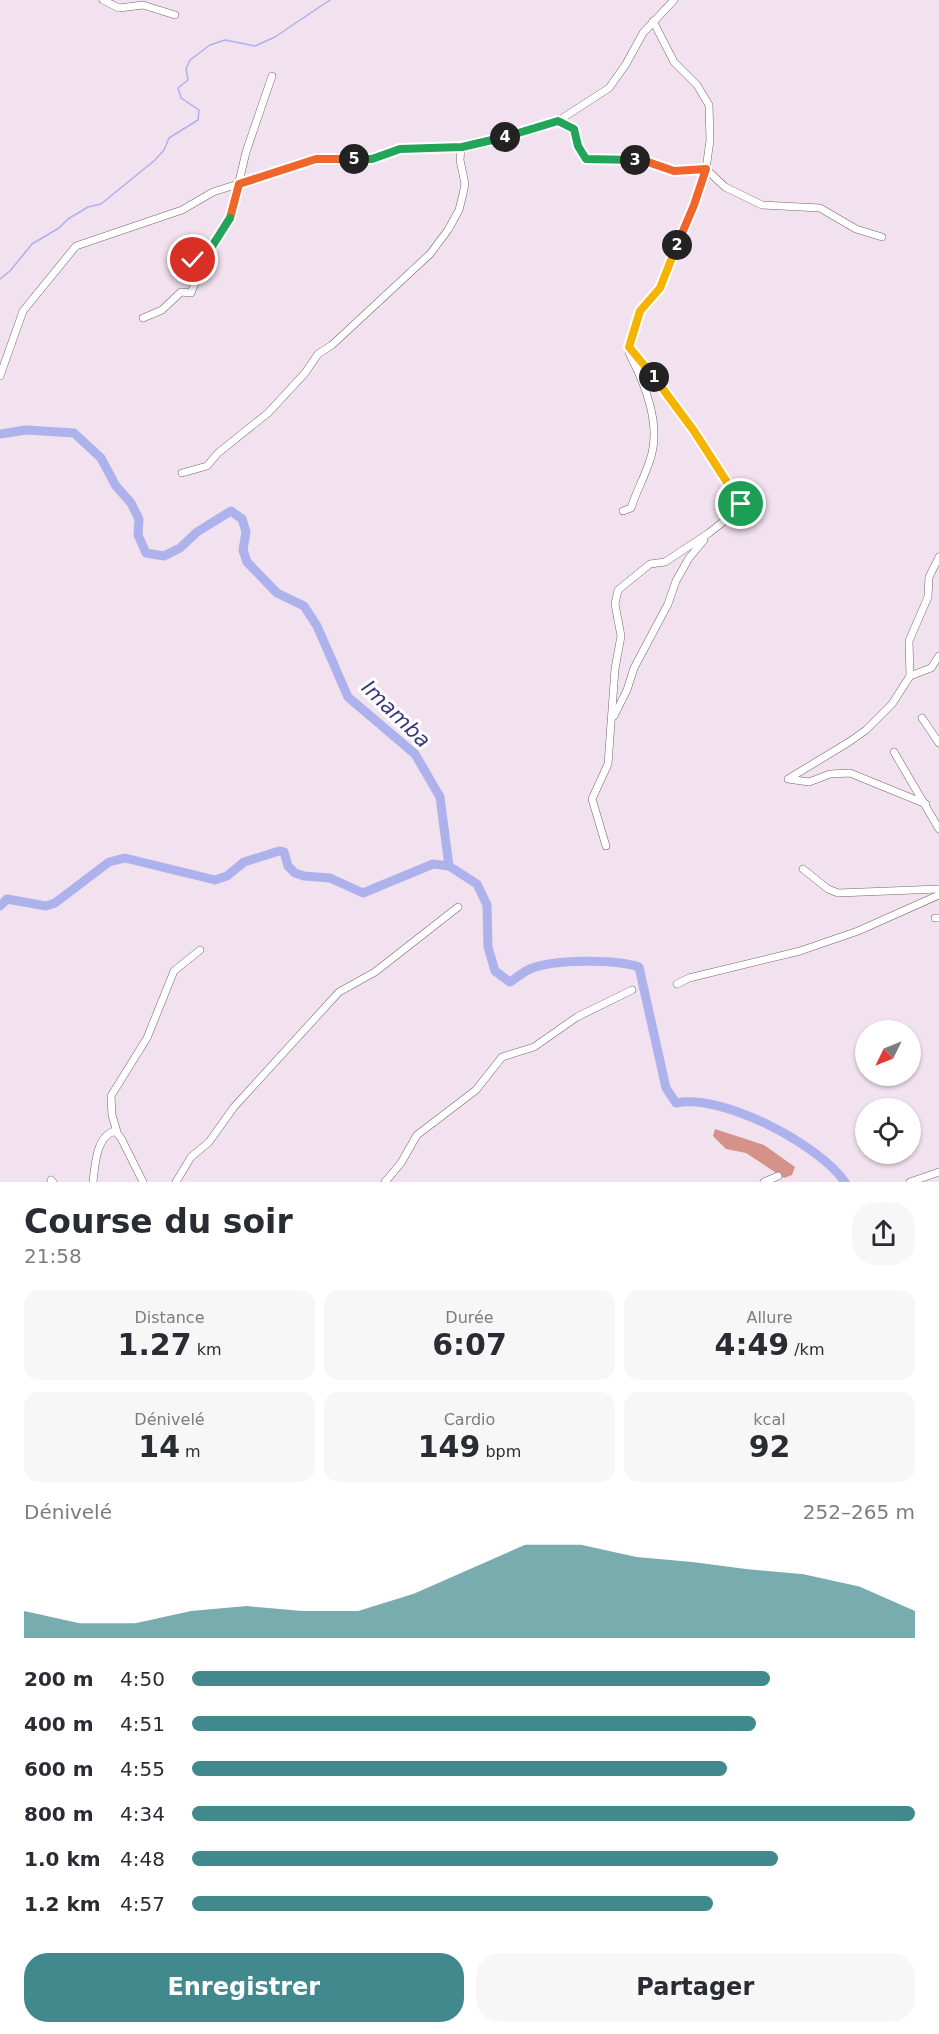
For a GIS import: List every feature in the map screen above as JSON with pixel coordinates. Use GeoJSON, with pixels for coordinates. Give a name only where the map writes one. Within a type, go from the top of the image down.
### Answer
{"type":"FeatureCollection","features":[{"type":"Feature","properties":{"kind":"street"},"geometry":{"type":"LineString","coordinates":[[103,0],[120,8],[143,5],[175,15]]}},
{"type":"Feature","properties":{"kind":"street"},"geometry":{"type":"LineString","coordinates":[[0,376],[23,311],[76,246],[173,213],[213,192],[316,159],[372,159],[400,149],[462,147],[531,131],[558,121],[609,88],[643,33],[674,0]]}},
{"type":"Feature","properties":{"kind":"street"},"geometry":{"type":"LineString","coordinates":[[623,511],[631,508],[651,459],[653,431],[648,394],[629,353],[629,347],[640,311],[660,288],[665,277],[706,169],[710,140],[709,105],[697,85],[674,62],[653,21]]}},
{"type":"Feature","properties":{"kind":"street"},"geometry":{"type":"LineString","coordinates":[[143,318],[162,310],[181,292],[191,293],[195,283],[191,264],[193,260],[216,242],[230,220],[246,152],[272,76]]}},
{"type":"Feature","properties":{"kind":"street"},"geometry":{"type":"LineString","coordinates":[[558,121],[574,129],[578,146],[586,159],[610,158],[645,161],[674,171],[706,169],[725,187],[762,205],[820,208],[856,229],[882,237]]}},
{"type":"Feature","properties":{"kind":"street"},"geometry":{"type":"LineString","coordinates":[[183,473],[207,466],[218,453],[268,413],[305,373],[318,354],[332,345],[413,267],[430,254],[447,230],[461,202],[465,184],[460,160],[462,147]]}},
{"type":"Feature","properties":{"kind":"street"},"geometry":{"type":"LineString","coordinates":[[606,846],[592,799],[608,764],[615,669],[621,636],[615,604],[618,590],[650,564],[665,562],[709,533],[738,510],[741,504],[662,386],[629,347]]}},
{"type":"Feature","properties":{"kind":"street"},"geometry":{"type":"LineString","coordinates":[[612,718],[627,690],[634,668],[668,604],[676,581],[689,558],[709,533]]}},
{"type":"Feature","properties":{"kind":"street"},"geometry":{"type":"LineString","coordinates":[[926,804],[850,773],[830,774],[809,782],[788,778],[866,730],[892,704],[910,676],[909,642],[927,597],[929,577],[939,557]]}},
{"type":"Feature","properties":{"kind":"street"},"geometry":{"type":"LineString","coordinates":[[910,676],[931,668],[939,656]]}},
{"type":"Feature","properties":{"kind":"street"},"geometry":{"type":"LineString","coordinates":[[922,718],[939,743]]}},
{"type":"Feature","properties":{"kind":"street"},"geometry":{"type":"LineString","coordinates":[[894,752],[939,829]]}},
{"type":"Feature","properties":{"kind":"street"},"geometry":{"type":"LineString","coordinates":[[803,869],[828,890],[838,893],[939,889]]}},
{"type":"Feature","properties":{"kind":"street"},"geometry":{"type":"LineString","coordinates":[[677,984],[689,978],[800,951],[858,931],[939,895]]}},
{"type":"Feature","properties":{"kind":"street"},"geometry":{"type":"LineString","coordinates":[[176,1182],[191,1157],[209,1142],[234,1107],[339,992],[375,972],[458,907]]}},
{"type":"Feature","properties":{"kind":"street"},"geometry":{"type":"LineString","coordinates":[[143,1182],[117,1132],[111,1105],[114,1089],[147,1038],[174,971],[200,950]]}},
{"type":"Feature","properties":{"kind":"street"},"geometry":{"type":"LineString","coordinates":[[385,1182],[401,1163],[417,1135],[476,1090],[502,1057],[534,1047],[577,1017],[632,990]]}},
{"type":"Feature","properties":{"kind":"street"},"geometry":{"type":"LineString","coordinates":[[93,1182],[104,1137],[112,1131],[117,1132]]}},
{"type":"Feature","properties":{"kind":"street"},"geometry":{"type":"LineString","coordinates":[[910,1182],[939,1172]]}},
{"type":"Feature","properties":{"kind":"street"},"geometry":{"type":"LineString","coordinates":[[764,1182],[778,1176]]}},
{"type":"Feature","properties":{"kind":"shaded area"},"geometry":{"type":"Polygon","coordinates":[[[715,1129],[764,1145],[795,1167],[792,1175],[784,1178],[746,1153],[726,1149],[713,1136],[715,1129]]]}},
{"type":"Feature","properties":{"kind":"waterway"},"geometry":{"type":"LineString","coordinates":[[0,279],[10,271],[32,244],[88,207],[101,204],[155,160],[164,150],[169,138],[198,120],[199,110],[181,98],[178,88],[188,80],[186,69],[190,60],[210,45],[225,40],[255,46],[275,37],[330,0]]}},
{"type":"Feature","properties":{"kind":"waterway","name":"Imamba"},"geometry":{"type":"LineString","coordinates":[[0,434],[26,430],[74,433],[101,458],[116,486],[131,503],[139,519],[138,535],[146,553],[164,556],[180,548],[197,532],[231,511],[242,519],[246,532],[243,550],[247,562],[277,593],[304,606],[317,626],[348,697],[415,754],[440,797],[449,866],[477,884],[487,905],[488,947],[495,971],[510,982],[530,969],[554,963],[600,961],[639,967],[666,1088],[676,1103],[695,1102],[718,1106],[768,1124],[814,1152],[845,1182]]}},
{"type":"Feature","properties":{"kind":"waterway"},"geometry":{"type":"LineString","coordinates":[[0,906],[7,899],[46,906],[55,903],[109,862],[125,858],[215,880],[227,876],[244,862],[279,851],[284,852],[288,866],[295,873],[330,878],[363,893],[433,864],[449,866]]}},
{"type":"Feature","properties":{"kind":"route"},"geometry":{"type":"LineString","coordinates":[[193,260],[211,248],[230,220],[239,184],[316,159],[372,159],[400,149],[462,147],[531,131],[558,121],[574,129],[578,146],[586,159],[610,158],[645,161],[674,171],[706,169],[665,277],[660,288],[640,311],[629,347],[662,386],[741,504]]}}]}
